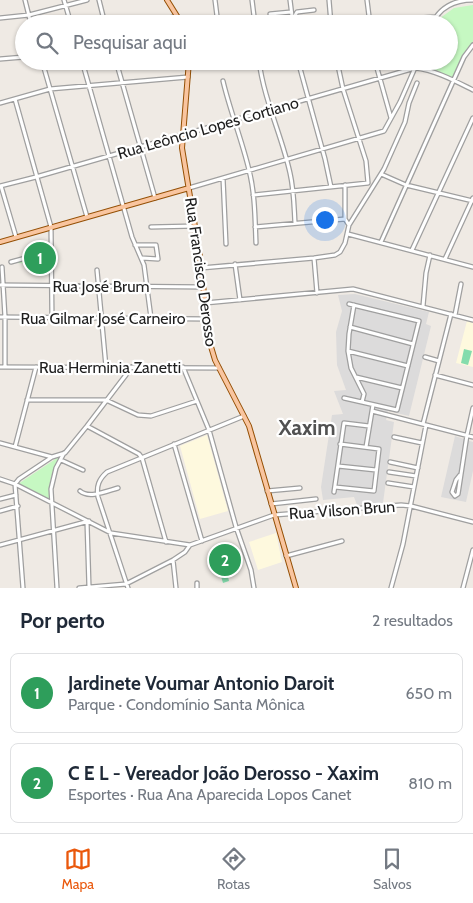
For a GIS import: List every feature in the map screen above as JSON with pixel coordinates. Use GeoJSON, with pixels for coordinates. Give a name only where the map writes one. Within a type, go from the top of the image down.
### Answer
{"type":"FeatureCollection","features":[{"type":"Feature","properties":{"kind":"main road"},"geometry":{"type":"LineString","coordinates":[[167,0],[176,15]]}},
{"type":"Feature","properties":{"kind":"main road","name":"Rua Francisco Derosso"},"geometry":{"type":"LineString","coordinates":[[189,70],[182,135],[183,160],[195,226],[209,340],[219,368],[245,415],[296,588]]}},
{"type":"Feature","properties":{"kind":"main road"},"geometry":{"type":"LineString","coordinates":[[0,242],[189,188]]}},
{"type":"Feature","properties":{"kind":"street"},"geometry":{"type":"LineString","coordinates":[[24,0],[29,15],[87,0]]}},
{"type":"Feature","properties":{"kind":"street"},"geometry":{"type":"LineString","coordinates":[[64,0],[68,15]]}},
{"type":"Feature","properties":{"kind":"street"},"geometry":{"type":"LineString","coordinates":[[99,0],[103,15]]}},
{"type":"Feature","properties":{"kind":"street"},"geometry":{"type":"LineString","coordinates":[[215,0],[217,15]]}},
{"type":"Feature","properties":{"kind":"street"},"geometry":{"type":"LineString","coordinates":[[252,0],[254,15]]}},
{"type":"Feature","properties":{"kind":"street"},"geometry":{"type":"LineString","coordinates":[[290,0],[292,15]]}},
{"type":"Feature","properties":{"kind":"street"},"geometry":{"type":"LineString","coordinates":[[329,0],[331,15]]}},
{"type":"Feature","properties":{"kind":"street"},"geometry":{"type":"LineString","coordinates":[[367,0],[369,15]]}},
{"type":"Feature","properties":{"kind":"street"},"geometry":{"type":"LineString","coordinates":[[436,15],[452,2],[473,0]]}},
{"type":"Feature","properties":{"kind":"street"},"geometry":{"type":"LineString","coordinates":[[295,15],[297,12],[314,10]]}},
{"type":"Feature","properties":{"kind":"street"},"geometry":{"type":"LineString","coordinates":[[270,14],[292,12]]}},
{"type":"Feature","properties":{"kind":"street"},"geometry":{"type":"LineString","coordinates":[[0,18],[15,16]]}},
{"type":"Feature","properties":{"kind":"street"},"geometry":{"type":"LineString","coordinates":[[381,242],[454,80],[468,51],[473,45]]}},
{"type":"Feature","properties":{"kind":"street"},"geometry":{"type":"LineString","coordinates":[[0,57],[15,57]]}},
{"type":"Feature","properties":{"kind":"street"},"geometry":{"type":"LineString","coordinates":[[45,70],[86,217]]}},
{"type":"Feature","properties":{"kind":"street"},"geometry":{"type":"LineString","coordinates":[[85,70],[123,207],[135,245],[142,258],[148,286],[151,318]]}},
{"type":"Feature","properties":{"kind":"street"},"geometry":{"type":"LineString","coordinates":[[118,70],[155,198]]}},
{"type":"Feature","properties":{"kind":"street"},"geometry":{"type":"LineString","coordinates":[[261,70],[264,86],[293,190],[295,223]]}},
{"type":"Feature","properties":{"kind":"street"},"geometry":{"type":"LineString","coordinates":[[300,70],[325,158],[331,187]]}},
{"type":"Feature","properties":{"kind":"street"},"geometry":{"type":"LineString","coordinates":[[254,195],[368,183],[366,161],[338,70]]}},
{"type":"Feature","properties":{"kind":"street"},"geometry":{"type":"LineString","coordinates":[[378,70],[391,118]]}},
{"type":"Feature","properties":{"kind":"street","name":"Rua Leôncio Lopes Cortiano"},"geometry":{"type":"LineString","coordinates":[[0,186],[409,70]]}},
{"type":"Feature","properties":{"kind":"street"},"geometry":{"type":"LineString","coordinates":[[201,268],[314,258],[335,255],[340,252],[348,234],[349,225],[381,174],[405,122],[406,99],[414,70]]}},
{"type":"Feature","properties":{"kind":"street"},"geometry":{"type":"LineString","coordinates":[[425,70],[454,80],[473,90]]}},
{"type":"Feature","properties":{"kind":"street"},"geometry":{"type":"LineString","coordinates":[[0,103],[50,89],[189,77]]}},
{"type":"Feature","properties":{"kind":"street"},"geometry":{"type":"LineString","coordinates":[[223,81],[250,171],[254,195],[256,243]]}},
{"type":"Feature","properties":{"kind":"street"},"geometry":{"type":"LineString","coordinates":[[189,188],[385,130],[391,118],[417,83]]}},
{"type":"Feature","properties":{"kind":"street"},"geometry":{"type":"LineString","coordinates":[[15,99],[51,227],[52,318]]}},
{"type":"Feature","properties":{"kind":"street"},"geometry":{"type":"LineString","coordinates":[[412,250],[473,118]]}},
{"type":"Feature","properties":{"kind":"street"},"geometry":{"type":"LineString","coordinates":[[381,174],[406,184],[473,200],[444,259]]}},
{"type":"Feature","properties":{"kind":"street"},"geometry":{"type":"LineString","coordinates":[[223,178],[226,244]]}},
{"type":"Feature","properties":{"kind":"street"},"geometry":{"type":"LineString","coordinates":[[345,185],[345,219],[349,225]]}},
{"type":"Feature","properties":{"kind":"street"},"geometry":{"type":"LineString","coordinates":[[0,186],[16,237]]}},
{"type":"Feature","properties":{"kind":"street"},"geometry":{"type":"LineString","coordinates":[[255,227],[345,219]]}},
{"type":"Feature","properties":{"kind":"street"},"geometry":{"type":"LineString","coordinates":[[151,227],[195,226]]}},
{"type":"Feature","properties":{"kind":"street"},"geometry":{"type":"LineString","coordinates":[[348,234],[473,267]]}},
{"type":"Feature","properties":{"kind":"street"},"geometry":{"type":"LineString","coordinates":[[135,245],[156,245],[158,259],[142,258]]}},
{"type":"Feature","properties":{"kind":"street"},"geometry":{"type":"LineString","coordinates":[[11,262],[51,251]]}},
{"type":"Feature","properties":{"kind":"street"},"geometry":{"type":"LineString","coordinates":[[422,306],[430,255]]}},
{"type":"Feature","properties":{"kind":"street"},"geometry":{"type":"LineString","coordinates":[[314,258],[318,293]]}},
{"type":"Feature","properties":{"kind":"street"},"geometry":{"type":"LineString","coordinates":[[235,264],[240,300]]}},
{"type":"Feature","properties":{"kind":"street"},"geometry":{"type":"LineString","coordinates":[[2,267],[1,285],[5,317],[5,366]]}},
{"type":"Feature","properties":{"kind":"street"},"geometry":{"type":"LineString","coordinates":[[97,270],[106,367]]}},
{"type":"Feature","properties":{"kind":"street"},"geometry":{"type":"LineString","coordinates":[[391,588],[403,544],[418,468],[424,424],[435,375],[461,284]]}},
{"type":"Feature","properties":{"kind":"street","name":"Rua José Brum"},"geometry":{"type":"LineString","coordinates":[[1,285],[203,287]]}},
{"type":"Feature","properties":{"kind":"street"},"geometry":{"type":"LineString","coordinates":[[204,303],[353,289],[473,320]]}},
{"type":"Feature","properties":{"kind":"street"},"geometry":{"type":"LineString","coordinates":[[349,304],[419,321],[395,417]]}},
{"type":"Feature","properties":{"kind":"street"},"geometry":{"type":"LineString","coordinates":[[354,305],[348,351],[349,361],[364,394],[362,402]]}},
{"type":"Feature","properties":{"kind":"street","name":"Rua Gilmar José Carneiro"},"geometry":{"type":"LineString","coordinates":[[0,317],[206,319]]}},
{"type":"Feature","properties":{"kind":"street"},"geometry":{"type":"LineString","coordinates":[[350,327],[413,344]]}},
{"type":"Feature","properties":{"kind":"street"},"geometry":{"type":"LineString","coordinates":[[349,334],[356,328]]}},
{"type":"Feature","properties":{"kind":"street"},"geometry":{"type":"LineString","coordinates":[[348,351],[408,366]]}},
{"type":"Feature","properties":{"kind":"street"},"geometry":{"type":"LineString","coordinates":[[425,357],[439,361]]}},
{"type":"Feature","properties":{"kind":"street","name":"Rua Herminia Zanetti"},"geometry":{"type":"LineString","coordinates":[[0,367],[219,368]]}},
{"type":"Feature","properties":{"kind":"street"},"geometry":{"type":"LineString","coordinates":[[14,447],[36,367]]}},
{"type":"Feature","properties":{"kind":"street"},"geometry":{"type":"LineString","coordinates":[[58,588],[51,489],[56,468],[65,453],[132,367]]}},
{"type":"Feature","properties":{"kind":"street"},"geometry":{"type":"LineString","coordinates":[[183,368],[208,430],[236,527],[251,570],[254,588]]}},
{"type":"Feature","properties":{"kind":"street"},"geometry":{"type":"LineString","coordinates":[[435,375],[473,384]]}},
{"type":"Feature","properties":{"kind":"street"},"geometry":{"type":"LineString","coordinates":[[355,376],[402,388]]}},
{"type":"Feature","properties":{"kind":"street"},"geometry":{"type":"LineString","coordinates":[[358,384],[362,378]]}},
{"type":"Feature","properties":{"kind":"street"},"geometry":{"type":"LineString","coordinates":[[344,398],[397,410]]}},
{"type":"Feature","properties":{"kind":"street"},"geometry":{"type":"LineString","coordinates":[[27,400],[106,400],[144,416],[151,416],[197,401]]}},
{"type":"Feature","properties":{"kind":"street"},"geometry":{"type":"LineString","coordinates":[[366,447],[373,405]]}},
{"type":"Feature","properties":{"kind":"street"},"geometry":{"type":"LineString","coordinates":[[384,407],[384,414]]}},
{"type":"Feature","properties":{"kind":"street"},"geometry":{"type":"LineString","coordinates":[[460,475],[452,492],[455,496],[458,494],[473,408]]}},
{"type":"Feature","properties":{"kind":"street"},"geometry":{"type":"LineString","coordinates":[[372,411],[473,437]]}},
{"type":"Feature","properties":{"kind":"street"},"geometry":{"type":"LineString","coordinates":[[127,586],[98,494],[99,481],[107,472],[245,415]]}},
{"type":"Feature","properties":{"kind":"street"},"geometry":{"type":"LineString","coordinates":[[334,492],[344,423],[368,426]]}},
{"type":"Feature","properties":{"kind":"street"},"geometry":{"type":"LineString","coordinates":[[87,426],[136,451],[142,458],[166,542]]}},
{"type":"Feature","properties":{"kind":"street"},"geometry":{"type":"LineString","coordinates":[[394,437],[422,443]]}},
{"type":"Feature","properties":{"kind":"street"},"geometry":{"type":"LineString","coordinates":[[0,443],[52,457]]}},
{"type":"Feature","properties":{"kind":"street"},"geometry":{"type":"LineString","coordinates":[[174,444],[202,541]]}},
{"type":"Feature","properties":{"kind":"street"},"geometry":{"type":"LineString","coordinates":[[335,486],[374,491],[379,449],[340,444]]}},
{"type":"Feature","properties":{"kind":"street"},"geometry":{"type":"LineString","coordinates":[[15,484],[52,457],[65,453]]}},
{"type":"Feature","properties":{"kind":"street"},"geometry":{"type":"LineString","coordinates":[[61,460],[83,470]]}},
{"type":"Feature","properties":{"kind":"street"},"geometry":{"type":"LineString","coordinates":[[390,462],[418,468]]}},
{"type":"Feature","properties":{"kind":"street"},"geometry":{"type":"LineString","coordinates":[[338,466],[376,470]]}},
{"type":"Feature","properties":{"kind":"street"},"geometry":{"type":"LineString","coordinates":[[389,472],[416,476]]}},
{"type":"Feature","properties":{"kind":"street"},"geometry":{"type":"LineString","coordinates":[[0,479],[15,484],[111,532],[190,545],[185,552],[173,560],[127,586],[79,588]]}},
{"type":"Feature","properties":{"kind":"street"},"geometry":{"type":"LineString","coordinates":[[388,483],[414,487]]}},
{"type":"Feature","properties":{"kind":"street"},"geometry":{"type":"LineString","coordinates":[[15,484],[18,506],[22,588]]}},
{"type":"Feature","properties":{"kind":"street"},"geometry":{"type":"LineString","coordinates":[[80,491],[84,494],[98,494],[118,488]]}},
{"type":"Feature","properties":{"kind":"street"},"geometry":{"type":"LineString","coordinates":[[268,491],[300,488]]}},
{"type":"Feature","properties":{"kind":"street"},"geometry":{"type":"LineString","coordinates":[[0,500],[16,495]]}},
{"type":"Feature","properties":{"kind":"street"},"geometry":{"type":"LineString","coordinates":[[271,504],[316,500]]}},
{"type":"Feature","properties":{"kind":"street"},"geometry":{"type":"LineString","coordinates":[[0,511],[18,506]]}},
{"type":"Feature","properties":{"kind":"street","name":"Rua Vilson Brun"},"geometry":{"type":"LineString","coordinates":[[190,545],[274,514],[410,506],[473,522]]}},
{"type":"Feature","properties":{"kind":"street"},"geometry":{"type":"LineString","coordinates":[[0,546],[88,521]]}},
{"type":"Feature","properties":{"kind":"street"},"geometry":{"type":"LineString","coordinates":[[88,521],[90,587]]}},
{"type":"Feature","properties":{"kind":"street"},"geometry":{"type":"LineString","coordinates":[[286,556],[342,542]]}},
{"type":"Feature","properties":{"kind":"street"},"geometry":{"type":"LineString","coordinates":[[463,588],[473,550]]}},
{"type":"Feature","properties":{"kind":"street"},"geometry":{"type":"LineString","coordinates":[[173,560],[176,588]]}},
{"type":"Feature","properties":{"kind":"street"},"geometry":{"type":"LineString","coordinates":[[197,583],[198,588]]}},
{"type":"Feature","properties":{"kind":"shaded area"},"geometry":{"type":"Polygon","coordinates":[[[355,294],[429,312],[426,324],[431,326],[409,416],[388,411],[386,420],[394,422],[383,503],[357,505],[354,497],[323,500],[321,487],[332,415],[343,414],[334,391],[346,390],[337,365],[336,332],[342,311],[338,295],[355,294]]]}},
{"type":"Feature","properties":{"kind":"shaded area"},"geometry":{"type":"Polygon","coordinates":[[[467,321],[473,323],[473,367],[456,363],[467,321]]]}},
{"type":"Feature","properties":{"kind":"shaded area"},"geometry":{"type":"Polygon","coordinates":[[[207,435],[228,511],[200,519],[180,446],[207,435]]]}},
{"type":"Feature","properties":{"kind":"shaded area"},"geometry":{"type":"Polygon","coordinates":[[[455,436],[473,442],[473,471],[466,502],[441,497],[455,436]]]}},
{"type":"Feature","properties":{"kind":"shaded area"},"geometry":{"type":"Polygon","coordinates":[[[276,533],[282,562],[258,570],[249,542],[276,533]]]}},
{"type":"Feature","properties":{"kind":"green space"},"geometry":{"type":"Polygon","coordinates":[[[473,5],[473,43],[467,50],[458,68],[458,15],[444,15],[454,8],[473,5]]]}},
{"type":"Feature","properties":{"kind":"green space"},"geometry":{"type":"Polygon","coordinates":[[[428,70],[457,70],[453,78],[428,70]]]}},
{"type":"Feature","properties":{"kind":"green space"},"geometry":{"type":"Polygon","coordinates":[[[47,254],[47,264],[15,263],[47,254]]]}},
{"type":"Feature","properties":{"kind":"green space"},"geometry":{"type":"Polygon","coordinates":[[[464,349],[472,351],[468,365],[461,363],[464,349]]]}},
{"type":"Feature","properties":{"kind":"green space"},"geometry":{"type":"Polygon","coordinates":[[[60,456],[51,477],[49,500],[18,484],[60,456]]]}},
{"type":"Feature","properties":{"kind":"green space"},"geometry":{"type":"Polygon","coordinates":[[[233,550],[237,562],[217,569],[214,557],[233,550]]]}},
{"type":"Feature","properties":{"kind":"green space"},"geometry":{"type":"Polygon","coordinates":[[[226,568],[229,581],[223,583],[219,570],[226,568]]]}},
{"type":"Feature","properties":{"kind":"place","name":"Jardinete Voumar Antonio Daroit"},"geometry":{"type":"Point","coordinates":[40,258]}},
{"type":"Feature","properties":{"kind":"place","name":"C E L - Vereador João Derosso - Xaxim"},"geometry":{"type":"Point","coordinates":[225,560]}},
{"type":"Feature","properties":{"kind":"district","name":"Xaxim"},"geometry":{"type":"Point","coordinates":[307,427]}}]}
